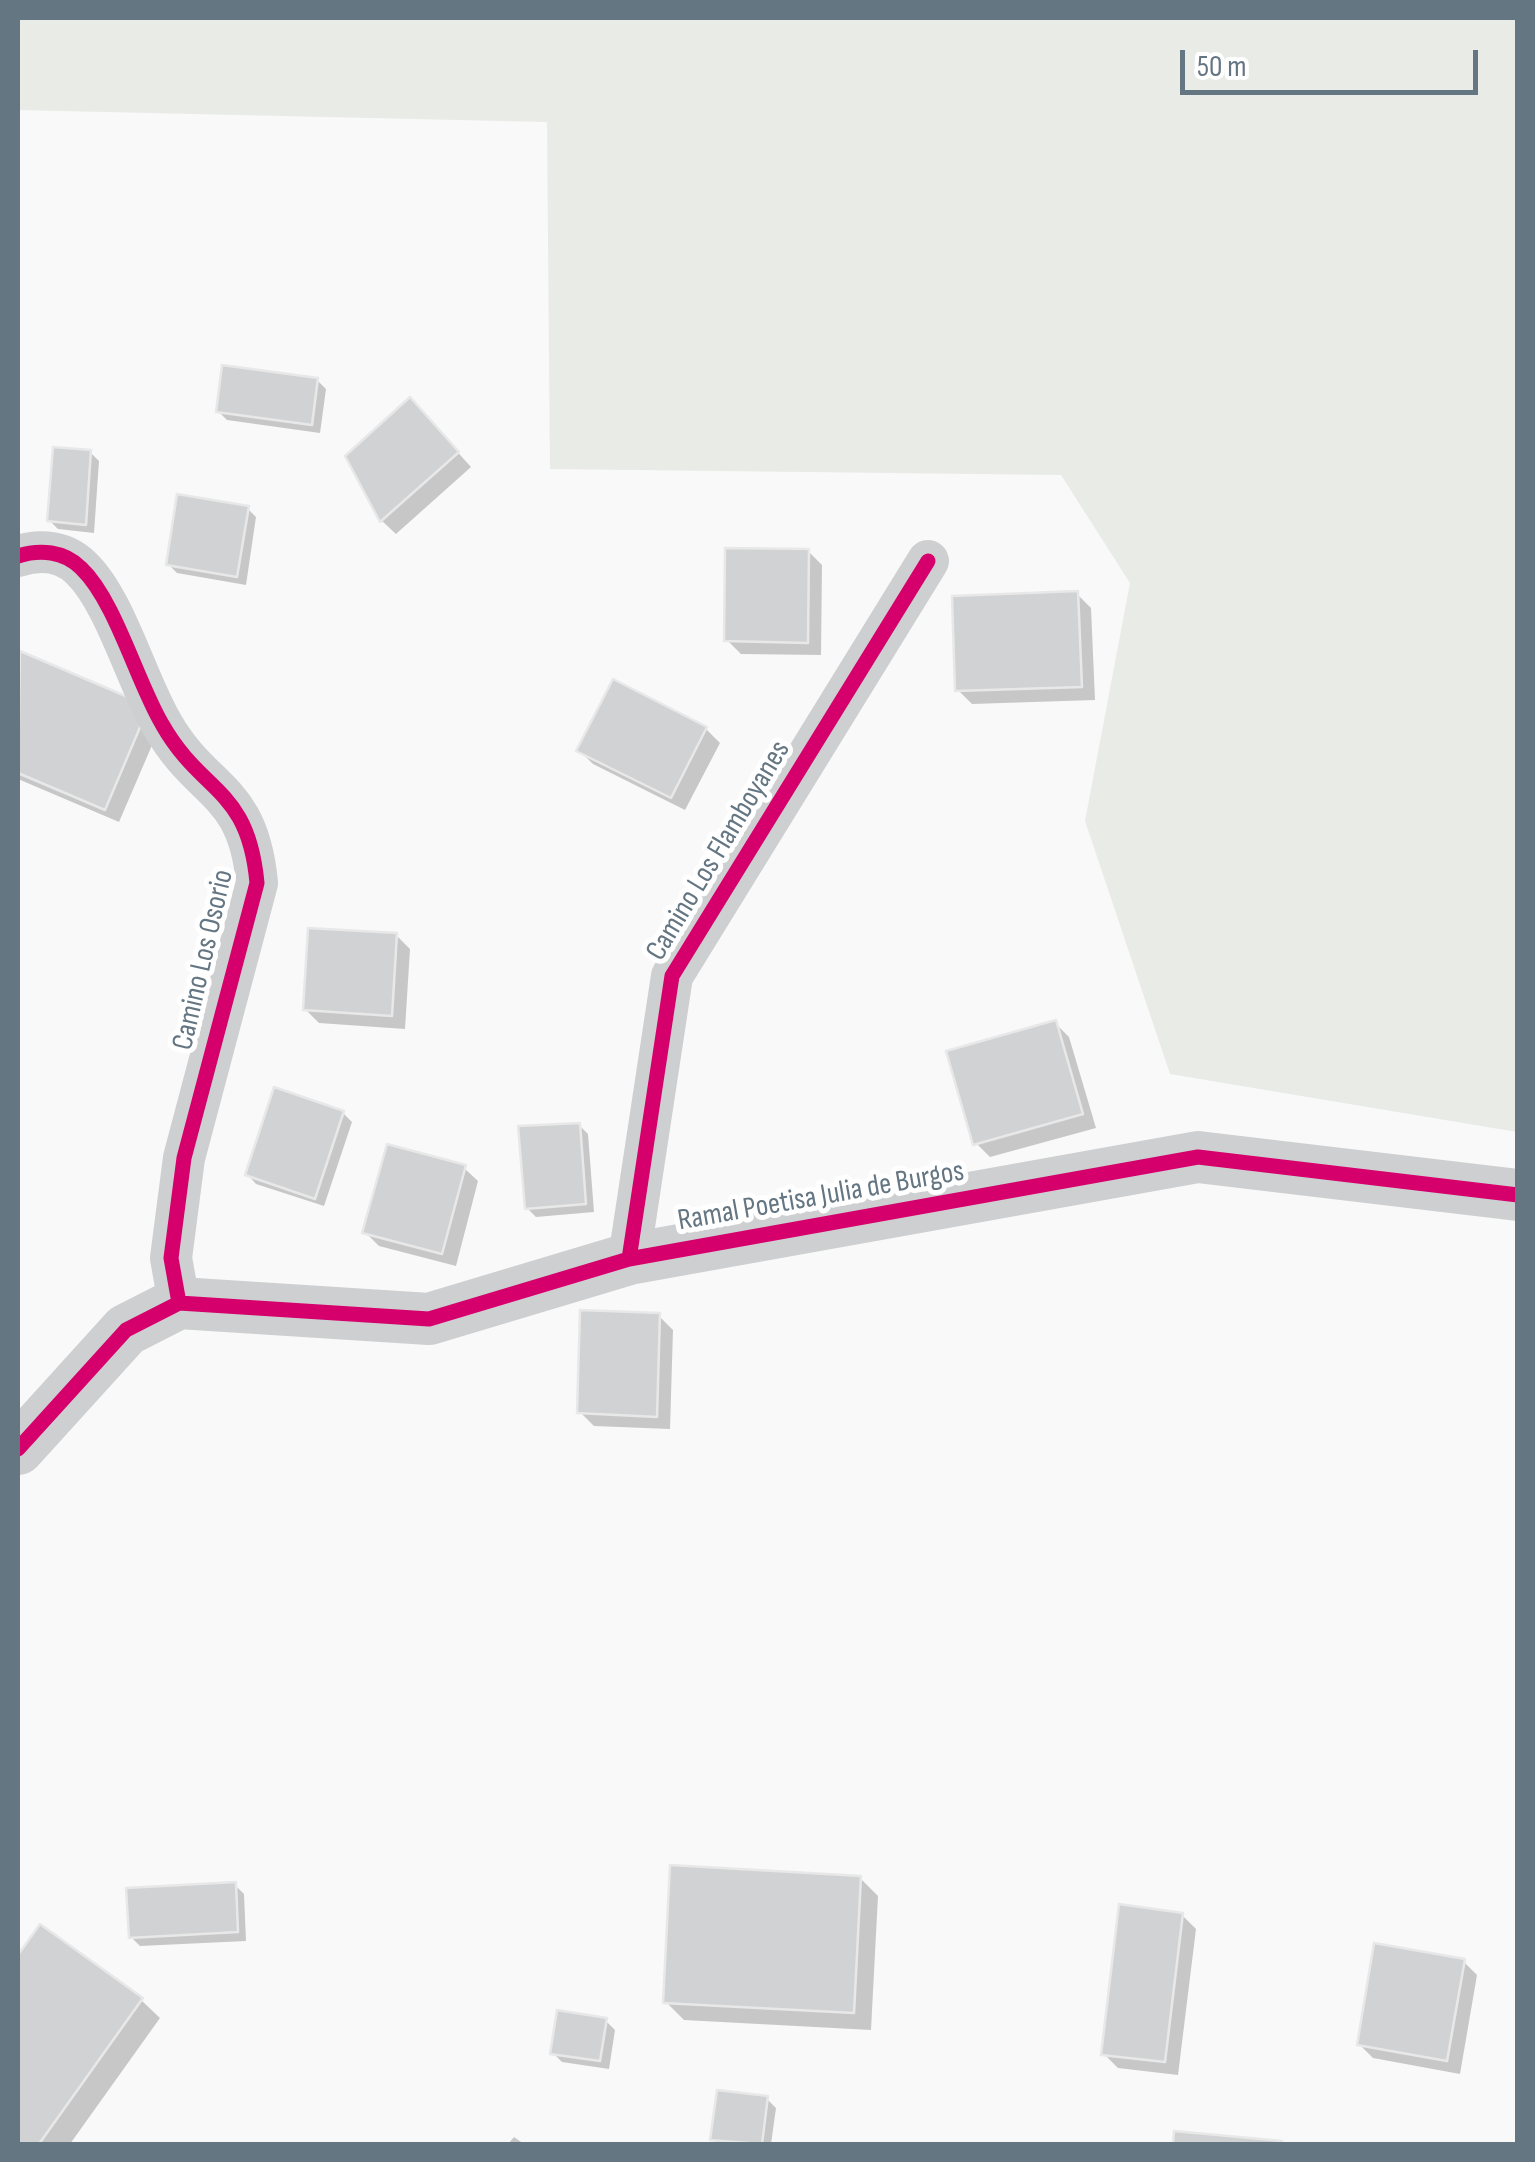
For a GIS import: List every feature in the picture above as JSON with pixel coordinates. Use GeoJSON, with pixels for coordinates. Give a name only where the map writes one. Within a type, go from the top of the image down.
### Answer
{"type":"FeatureCollection","features":[{"type":"Feature","properties":{"kind":"street","name":"Camino Los Osorio"},"geometry":{"type":"LineString","coordinates":[[18,556],[43,552],[64,555],[94,582],[161,723],[178,749],[233,802],[254,843],[257,882],[184,1158],[171,1258],[178,1303]]}},
{"type":"Feature","properties":{"kind":"street","name":"Camino Los Flamboyanes"},"geometry":{"type":"LineString","coordinates":[[629,1259],[672,976],[928,561]]}},
{"type":"Feature","properties":{"kind":"street","name":"Ramal Poetisa Julia de Burgos"},"geometry":{"type":"LineString","coordinates":[[178,1303],[428,1319],[629,1259],[1198,1157],[1518,1195]]}},
{"type":"Feature","properties":{"kind":"street"},"geometry":{"type":"LineString","coordinates":[[18,1449],[126,1330],[178,1303]]}},
{"type":"Feature","properties":{"kind":"shaded area"},"geometry":{"type":"Polygon","coordinates":[[[18,18],[1517,18],[1517,1132],[1170,1074],[1085,821],[1130,583],[1061,475],[550,469],[547,122],[18,110],[18,18]]]}},
{"type":"Feature","properties":{"kind":"building"},"geometry":{"type":"Polygon","coordinates":[[[222,365],[318,378],[312,425],[216,412],[222,365]]]}},
{"type":"Feature","properties":{"kind":"building"},"geometry":{"type":"Polygon","coordinates":[[[410,397],[459,452],[380,522],[345,456],[410,397]]]}},
{"type":"Feature","properties":{"kind":"building"},"geometry":{"type":"Polygon","coordinates":[[[53,447],[91,450],[86,525],[47,521],[53,447]]]}},
{"type":"Feature","properties":{"kind":"building"},"geometry":{"type":"Polygon","coordinates":[[[177,494],[249,506],[237,577],[166,565],[177,494]]]}},
{"type":"Feature","properties":{"kind":"building"},"geometry":{"type":"Polygon","coordinates":[[[725,548],[809,549],[808,643],[724,641],[725,548]]]}},
{"type":"Feature","properties":{"kind":"building"},"geometry":{"type":"Polygon","coordinates":[[[1078,591],[1082,687],[955,691],[952,596],[1078,591]]]}},
{"type":"Feature","properties":{"kind":"building"},"geometry":{"type":"Polygon","coordinates":[[[20,651],[149,706],[105,810],[18,773],[20,651]]]}},
{"type":"Feature","properties":{"kind":"building"},"geometry":{"type":"Polygon","coordinates":[[[613,679],[707,727],[671,798],[576,751],[613,679]]]}},
{"type":"Feature","properties":{"kind":"building"},"geometry":{"type":"Polygon","coordinates":[[[308,928],[397,933],[392,1016],[303,1010],[308,928]]]}},
{"type":"Feature","properties":{"kind":"building"},"geometry":{"type":"Polygon","coordinates":[[[1056,1020],[1083,1114],[973,1145],[946,1051],[1056,1020]]]}},
{"type":"Feature","properties":{"kind":"building"},"geometry":{"type":"Polygon","coordinates":[[[274,1087],[344,1111],[315,1199],[245,1175],[274,1087]]]}},
{"type":"Feature","properties":{"kind":"building"},"geometry":{"type":"Polygon","coordinates":[[[580,1123],[586,1204],[525,1209],[518,1126],[580,1123]]]}},
{"type":"Feature","properties":{"kind":"building"},"geometry":{"type":"Polygon","coordinates":[[[387,1144],[466,1165],[442,1254],[362,1233],[387,1144]]]}},
{"type":"Feature","properties":{"kind":"building"},"geometry":{"type":"Polygon","coordinates":[[[580,1310],[660,1313],[657,1417],[577,1413],[580,1310]]]}},
{"type":"Feature","properties":{"kind":"building"},"geometry":{"type":"Polygon","coordinates":[[[670,1865],[861,1876],[854,2013],[663,2003],[670,1865]]]}},
{"type":"Feature","properties":{"kind":"building"},"geometry":{"type":"Polygon","coordinates":[[[236,1882],[238,1932],[129,1938],[126,1888],[236,1882]]]}},
{"type":"Feature","properties":{"kind":"building"},"geometry":{"type":"Polygon","coordinates":[[[1119,1904],[1183,1913],[1165,2062],[1101,2055],[1119,1904]]]}},
{"type":"Feature","properties":{"kind":"building"},"geometry":{"type":"Polygon","coordinates":[[[40,1924],[143,1998],[39,2144],[18,2144],[18,1955],[40,1924]]]}},
{"type":"Feature","properties":{"kind":"building"},"geometry":{"type":"Polygon","coordinates":[[[1374,1943],[1465,1959],[1447,2061],[1357,2045],[1374,1943]]]}},
{"type":"Feature","properties":{"kind":"building"},"geometry":{"type":"Polygon","coordinates":[[[557,2010],[607,2018],[600,2061],[550,2054],[557,2010]]]}},
{"type":"Feature","properties":{"kind":"building"},"geometry":{"type":"Polygon","coordinates":[[[717,2090],[768,2096],[762,2144],[710,2140],[717,2090]]]}},
{"type":"Feature","properties":{"kind":"building"},"geometry":{"type":"Polygon","coordinates":[[[1174,2131],[1282,2141],[1282,2144],[1173,2144],[1174,2131]]]}},
{"type":"Feature","properties":{"kind":"cycle path"},"geometry":{"type":"LineString","coordinates":[[18,556],[43,552],[59,555],[74,562],[93,582],[115,620],[162,724],[192,765],[234,809],[252,851],[257,883],[184,1158],[171,1258],[179,1303]]}},
{"type":"Feature","properties":{"kind":"cycle path"},"geometry":{"type":"LineString","coordinates":[[629,1259],[672,976],[928,561]]}},
{"type":"Feature","properties":{"kind":"cycle path"},"geometry":{"type":"LineString","coordinates":[[18,1449],[126,1330],[179,1303],[429,1319],[629,1259],[1198,1157],[1518,1195]]}}]}
